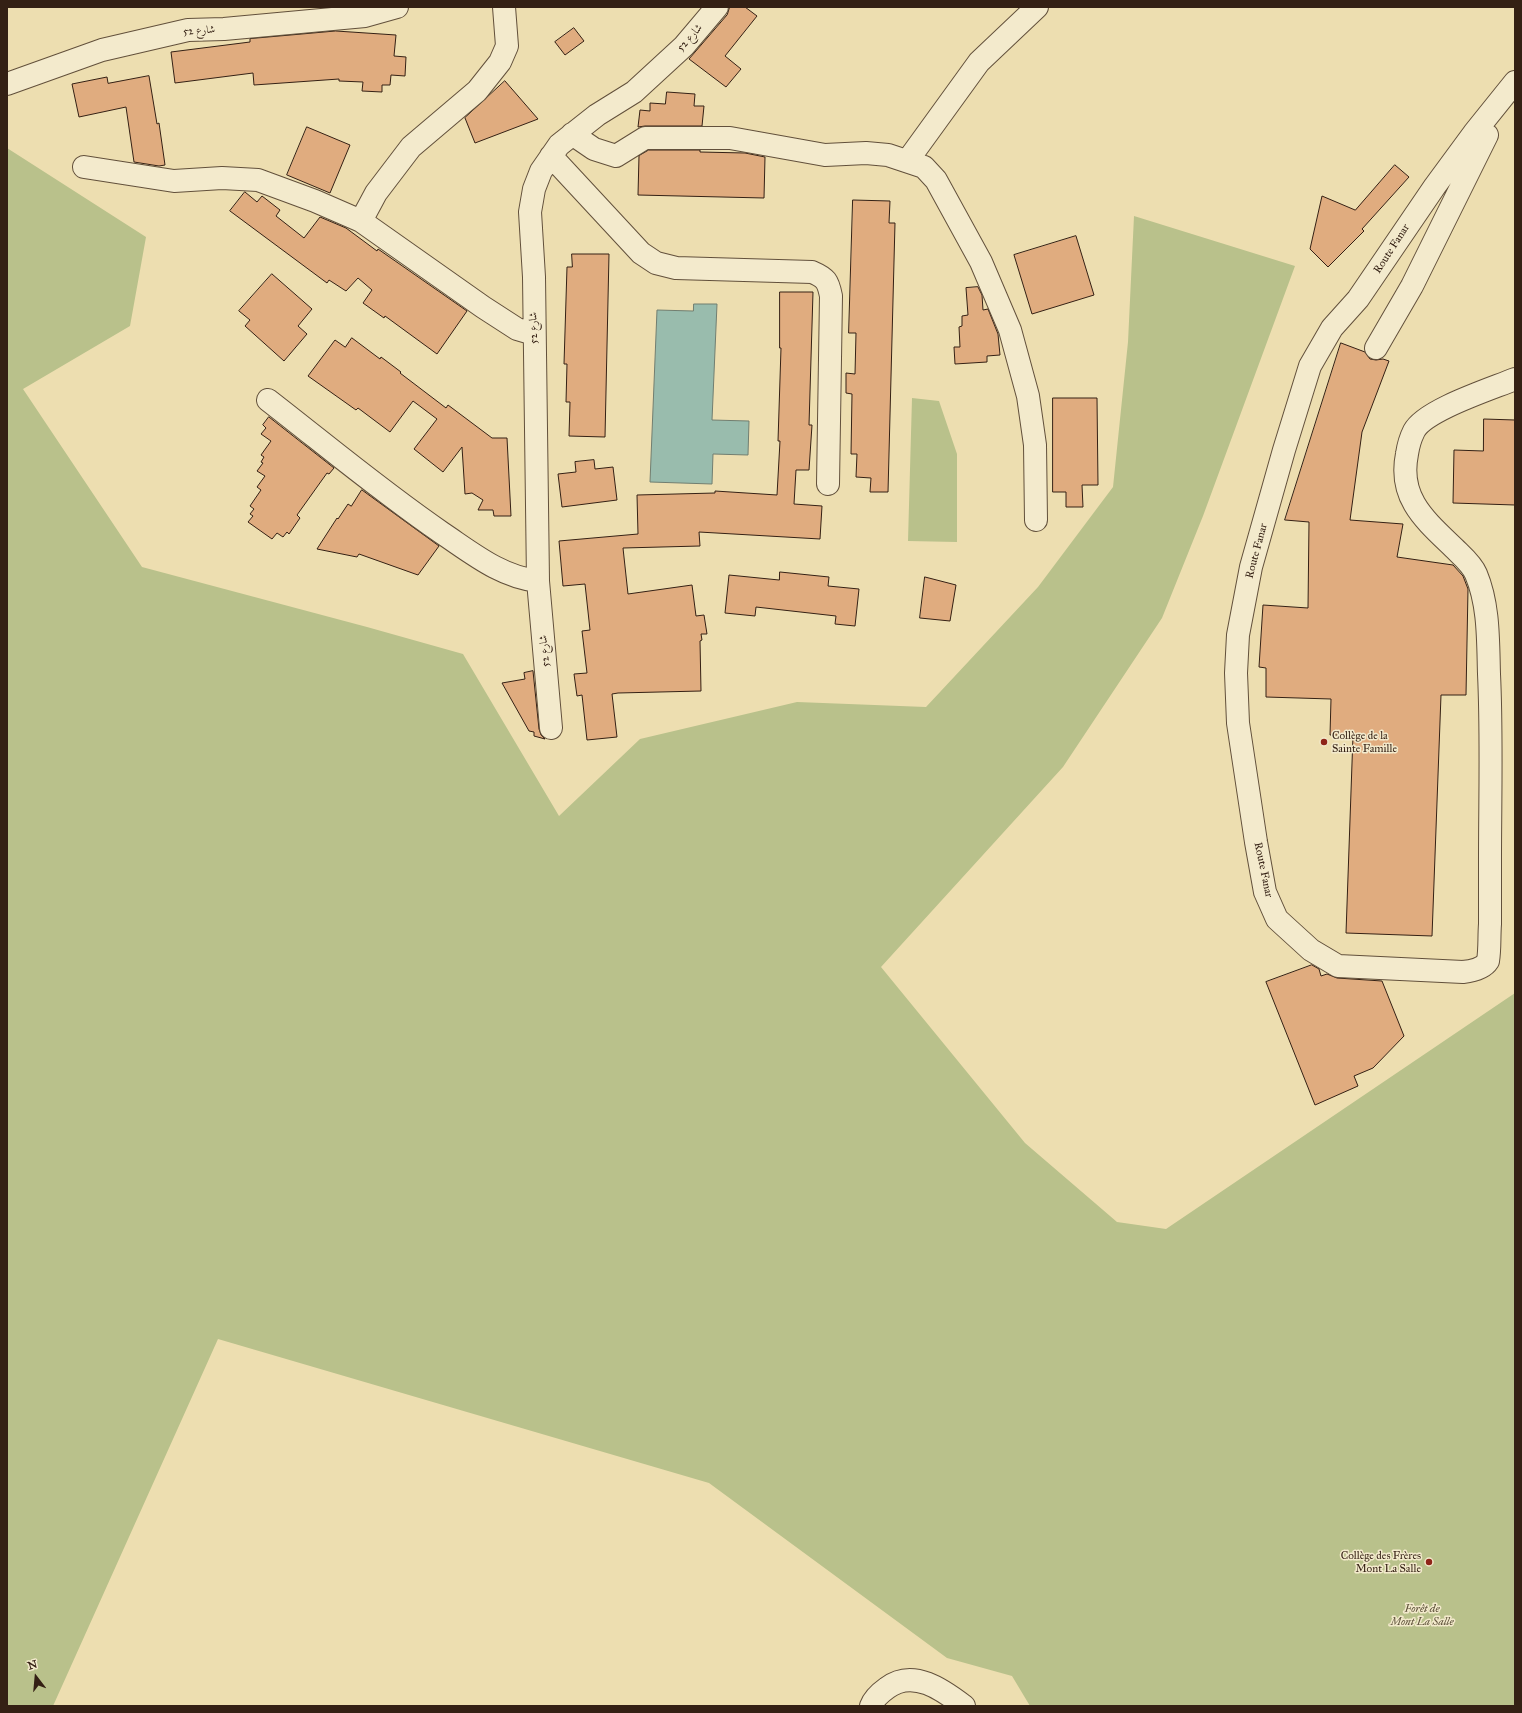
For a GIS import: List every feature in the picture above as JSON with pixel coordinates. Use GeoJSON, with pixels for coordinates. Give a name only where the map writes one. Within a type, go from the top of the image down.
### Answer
{"type":"FeatureCollection","features":[{"type":"Feature","properties":{"kind":"street","name":"شارع 52"},"geometry":{"type":"LineString","coordinates":[[7,84],[102,50],[188,30],[224,29],[365,16],[397,7]]}},
{"type":"Feature","properties":{"kind":"street"},"geometry":{"type":"LineString","coordinates":[[361,221],[376,193],[411,147],[477,91],[500,62],[507,46],[504,7]]}},
{"type":"Feature","properties":{"kind":"street","name":"شارع 52"},"geometry":{"type":"LineString","coordinates":[[551,728],[538,580],[534,277],[530,212],[534,189],[541,171],[559,145],[597,116],[634,92],[684,46],[717,7]]}},
{"type":"Feature","properties":{"kind":"street"},"geometry":{"type":"LineString","coordinates":[[908,160],[979,62],[1037,7]]}},
{"type":"Feature","properties":{"kind":"street","name":"Route Fanar"},"geometry":{"type":"LineString","coordinates":[[1376,348],[1412,286],[1512,84]]}},
{"type":"Feature","properties":{"kind":"street","name":"Route Fanar"},"geometry":{"type":"LineString","coordinates":[[1512,84],[1435,186],[1358,299],[1332,328],[1310,366],[1284,450],[1248,582],[1238,636],[1237,650],[1236,673],[1238,723],[1265,892],[1277,918],[1311,950],[1338,966],[1463,972],[1480,968],[1485,966],[1488,962],[1492,731],[1487,621],[1484,599],[1476,572],[1463,556],[1430,525],[1417,509],[1410,496],[1404,469],[1407,452],[1414,432],[1419,425],[1439,410],[1515,379]]}},
{"type":"Feature","properties":{"kind":"street"},"geometry":{"type":"LineString","coordinates":[[572,134],[594,149],[616,156],[645,138],[730,138],[825,154],[866,153],[888,155],[908,160],[924,167],[936,180],[981,262],[1010,330],[1028,396],[1035,445],[1036,520]]}},
{"type":"Feature","properties":{"kind":"street"},"geometry":{"type":"LineString","coordinates":[[551,156],[637,248],[656,263],[676,268],[812,272],[821,276],[829,283],[831,296],[828,484]]}},
{"type":"Feature","properties":{"kind":"street"},"geometry":{"type":"LineString","coordinates":[[84,167],[174,181],[222,178],[258,180],[315,201],[361,221],[483,307],[517,329],[534,334]]}},
{"type":"Feature","properties":{"kind":"street"},"geometry":{"type":"LineString","coordinates":[[268,400],[398,503],[478,558],[510,575],[526,580],[538,580]]}},
{"type":"Feature","properties":{"kind":"street"},"geometry":{"type":"LineString","coordinates":[[871,1706],[873,1701],[889,1686],[908,1679],[933,1684],[964,1706]]}},
{"type":"Feature","properties":{"kind":"green space","name":"Forêt de Mont La Salle"},"geometry":{"type":"Polygon","coordinates":[[[7,148],[146,237],[130,326],[23,389],[142,567],[463,654],[559,816],[640,739],[797,702],[926,707],[1038,587],[1113,487],[1128,342],[1134,216],[1295,266],[1203,516],[1162,618],[1063,767],[881,967],[1025,1143],[1117,1222],[1166,1229],[1515,993],[1515,1706],[1030,1706],[1012,1676],[947,1658],[709,1483],[218,1339],[53,1706],[7,1706],[7,148]]]}},
{"type":"Feature","properties":{"kind":"green space"},"geometry":{"type":"Polygon","coordinates":[[[912,398],[939,401],[957,454],[957,542],[908,541],[912,398]]]}},
{"type":"Feature","properties":{"kind":"shaded area"},"geometry":{"type":"Polygon","coordinates":[[[694,304],[717,304],[712,420],[749,421],[748,455],[713,454],[712,484],[650,482],[657,310],[693,311],[694,304]]]}},
{"type":"Feature","properties":{"kind":"building"},"geometry":{"type":"Polygon","coordinates":[[[730,7],[745,7],[757,16],[725,56],[741,69],[726,87],[689,59],[727,15],[730,7]]]}},
{"type":"Feature","properties":{"kind":"building"},"geometry":{"type":"Polygon","coordinates":[[[574,28],[584,41],[565,55],[555,42],[574,28]]]}},
{"type":"Feature","properties":{"kind":"building"},"geometry":{"type":"Polygon","coordinates":[[[336,31],[396,35],[394,56],[406,57],[405,76],[391,75],[390,85],[382,85],[382,92],[362,91],[363,82],[339,81],[339,79],[254,85],[253,73],[175,83],[171,52],[250,42],[250,39],[336,31]]]}},
{"type":"Feature","properties":{"kind":"building"},"geometry":{"type":"Polygon","coordinates":[[[149,76],[157,124],[159,123],[165,165],[159,166],[134,162],[126,107],[79,117],[72,84],[107,77],[108,83],[149,76]]]}},
{"type":"Feature","properties":{"kind":"building"},"geometry":{"type":"Polygon","coordinates":[[[505,81],[538,119],[475,143],[465,118],[505,81]]]}},
{"type":"Feature","properties":{"kind":"building"},"geometry":{"type":"Polygon","coordinates":[[[667,92],[695,94],[694,106],[704,106],[702,126],[638,127],[640,110],[650,111],[650,103],[665,104],[667,92]]]}},
{"type":"Feature","properties":{"kind":"building"},"geometry":{"type":"Polygon","coordinates":[[[307,127],[350,145],[330,193],[287,175],[307,127]]]}},
{"type":"Feature","properties":{"kind":"building"},"geometry":{"type":"Polygon","coordinates":[[[649,150],[700,150],[700,152],[745,153],[765,157],[764,198],[638,195],[639,156],[649,150]]]}},
{"type":"Feature","properties":{"kind":"building"},"geometry":{"type":"Polygon","coordinates":[[[1395,165],[1409,177],[1362,229],[1364,231],[1328,267],[1310,249],[1322,196],[1355,210],[1395,165]]]}},
{"type":"Feature","properties":{"kind":"building"},"geometry":{"type":"Polygon","coordinates":[[[245,192],[257,202],[262,196],[280,210],[276,216],[304,238],[320,217],[346,228],[377,251],[378,249],[467,311],[437,354],[385,316],[384,318],[363,303],[372,290],[358,278],[346,291],[329,280],[327,283],[230,211],[245,192]]]}},
{"type":"Feature","properties":{"kind":"building"},"geometry":{"type":"Polygon","coordinates":[[[853,200],[890,201],[889,223],[895,223],[888,492],[870,492],[871,478],[856,477],[857,454],[851,454],[852,394],[846,393],[846,373],[855,374],[856,333],[849,333],[853,200]]]}},
{"type":"Feature","properties":{"kind":"building"},"geometry":{"type":"Polygon","coordinates":[[[1076,236],[1094,295],[1032,314],[1014,255],[1076,236]]]}},
{"type":"Feature","properties":{"kind":"building"},"geometry":{"type":"Polygon","coordinates":[[[572,254],[609,254],[605,437],[569,436],[570,402],[566,402],[567,364],[564,364],[567,267],[572,267],[572,254]]]}},
{"type":"Feature","properties":{"kind":"building"},"geometry":{"type":"Polygon","coordinates":[[[272,274],[312,309],[298,326],[307,334],[284,361],[245,326],[250,320],[239,311],[272,274]]]}},
{"type":"Feature","properties":{"kind":"building"},"geometry":{"type":"Polygon","coordinates":[[[978,287],[982,295],[983,310],[988,309],[998,334],[1000,355],[987,356],[987,362],[955,364],[954,347],[960,347],[959,327],[962,326],[962,316],[968,315],[966,288],[978,287]]]}},
{"type":"Feature","properties":{"kind":"building"},"geometry":{"type":"Polygon","coordinates":[[[780,292],[813,292],[809,425],[812,425],[809,470],[796,470],[794,504],[822,506],[820,539],[699,532],[700,546],[623,548],[628,594],[692,585],[696,616],[704,615],[707,634],[701,634],[702,640],[700,641],[701,691],[612,694],[617,737],[587,740],[582,695],[577,696],[574,674],[587,673],[582,631],[590,630],[585,584],[563,586],[559,541],[638,534],[637,495],[715,493],[715,491],[777,495],[780,441],[778,441],[781,348],[780,292]]]}},
{"type":"Feature","properties":{"kind":"building"},"geometry":{"type":"Polygon","coordinates":[[[352,338],[380,359],[381,357],[446,408],[448,405],[492,438],[507,438],[511,516],[494,516],[493,510],[478,510],[483,500],[472,493],[465,494],[462,447],[443,472],[414,449],[437,419],[413,401],[390,432],[358,408],[356,410],[308,376],[335,340],[345,347],[352,338]]]}},
{"type":"Feature","properties":{"kind":"building"},"geometry":{"type":"Polygon","coordinates":[[[1341,343],[1365,352],[1370,359],[1383,359],[1389,361],[1362,432],[1350,520],[1403,524],[1397,557],[1453,565],[1463,576],[1468,589],[1466,695],[1441,695],[1432,936],[1346,933],[1353,735],[1330,735],[1331,699],[1266,697],[1266,668],[1259,667],[1263,605],[1308,608],[1309,522],[1285,520],[1341,343]]]}},
{"type":"Feature","properties":{"kind":"building"},"geometry":{"type":"Polygon","coordinates":[[[1053,398],[1097,398],[1098,485],[1082,485],[1083,507],[1066,507],[1066,492],[1053,492],[1053,398]]]}},
{"type":"Feature","properties":{"kind":"building"},"geometry":{"type":"Polygon","coordinates":[[[269,417],[334,468],[329,474],[327,473],[297,515],[300,518],[289,534],[287,532],[283,537],[277,533],[272,539],[248,522],[253,516],[250,514],[254,509],[250,506],[261,490],[257,487],[265,476],[257,471],[263,463],[261,462],[264,457],[261,455],[271,441],[261,434],[266,428],[263,425],[269,417]]]}},
{"type":"Feature","properties":{"kind":"building"},"geometry":{"type":"Polygon","coordinates":[[[1484,419],[1515,420],[1515,505],[1453,503],[1454,450],[1483,451],[1484,419]]]}},
{"type":"Feature","properties":{"kind":"building"},"geometry":{"type":"Polygon","coordinates":[[[594,460],[595,469],[613,467],[617,500],[562,507],[558,474],[576,472],[575,462],[594,460]]]}},
{"type":"Feature","properties":{"kind":"building"},"geometry":{"type":"Polygon","coordinates":[[[362,490],[439,546],[418,575],[359,554],[357,557],[317,549],[337,518],[338,519],[348,504],[351,506],[362,490]]]}},
{"type":"Feature","properties":{"kind":"building"},"geometry":{"type":"Polygon","coordinates":[[[780,572],[829,577],[828,586],[859,589],[855,626],[835,624],[836,616],[756,607],[755,616],[725,613],[729,575],[779,580],[780,572]]]}},
{"type":"Feature","properties":{"kind":"building"},"geometry":{"type":"Polygon","coordinates":[[[925,577],[956,585],[950,621],[920,618],[925,577]]]}},
{"type":"Feature","properties":{"kind":"building"},"geometry":{"type":"Polygon","coordinates":[[[533,671],[539,729],[541,735],[545,739],[534,736],[534,732],[529,731],[502,683],[525,679],[524,673],[533,671]]]}},
{"type":"Feature","properties":{"kind":"building"},"geometry":{"type":"Polygon","coordinates":[[[1312,965],[1319,969],[1321,976],[1327,974],[1337,978],[1382,981],[1404,1036],[1373,1068],[1354,1076],[1358,1086],[1315,1105],[1266,982],[1312,965]]]}},
{"type":"Feature","properties":{"kind":"place","name":"Collège de la Sainte Famille"},"geometry":{"type":"Point","coordinates":[1324,742]}},
{"type":"Feature","properties":{"kind":"place","name":"Collège des Frères Mont La Salle"},"geometry":{"type":"Point","coordinates":[1429,1562]}}]}
